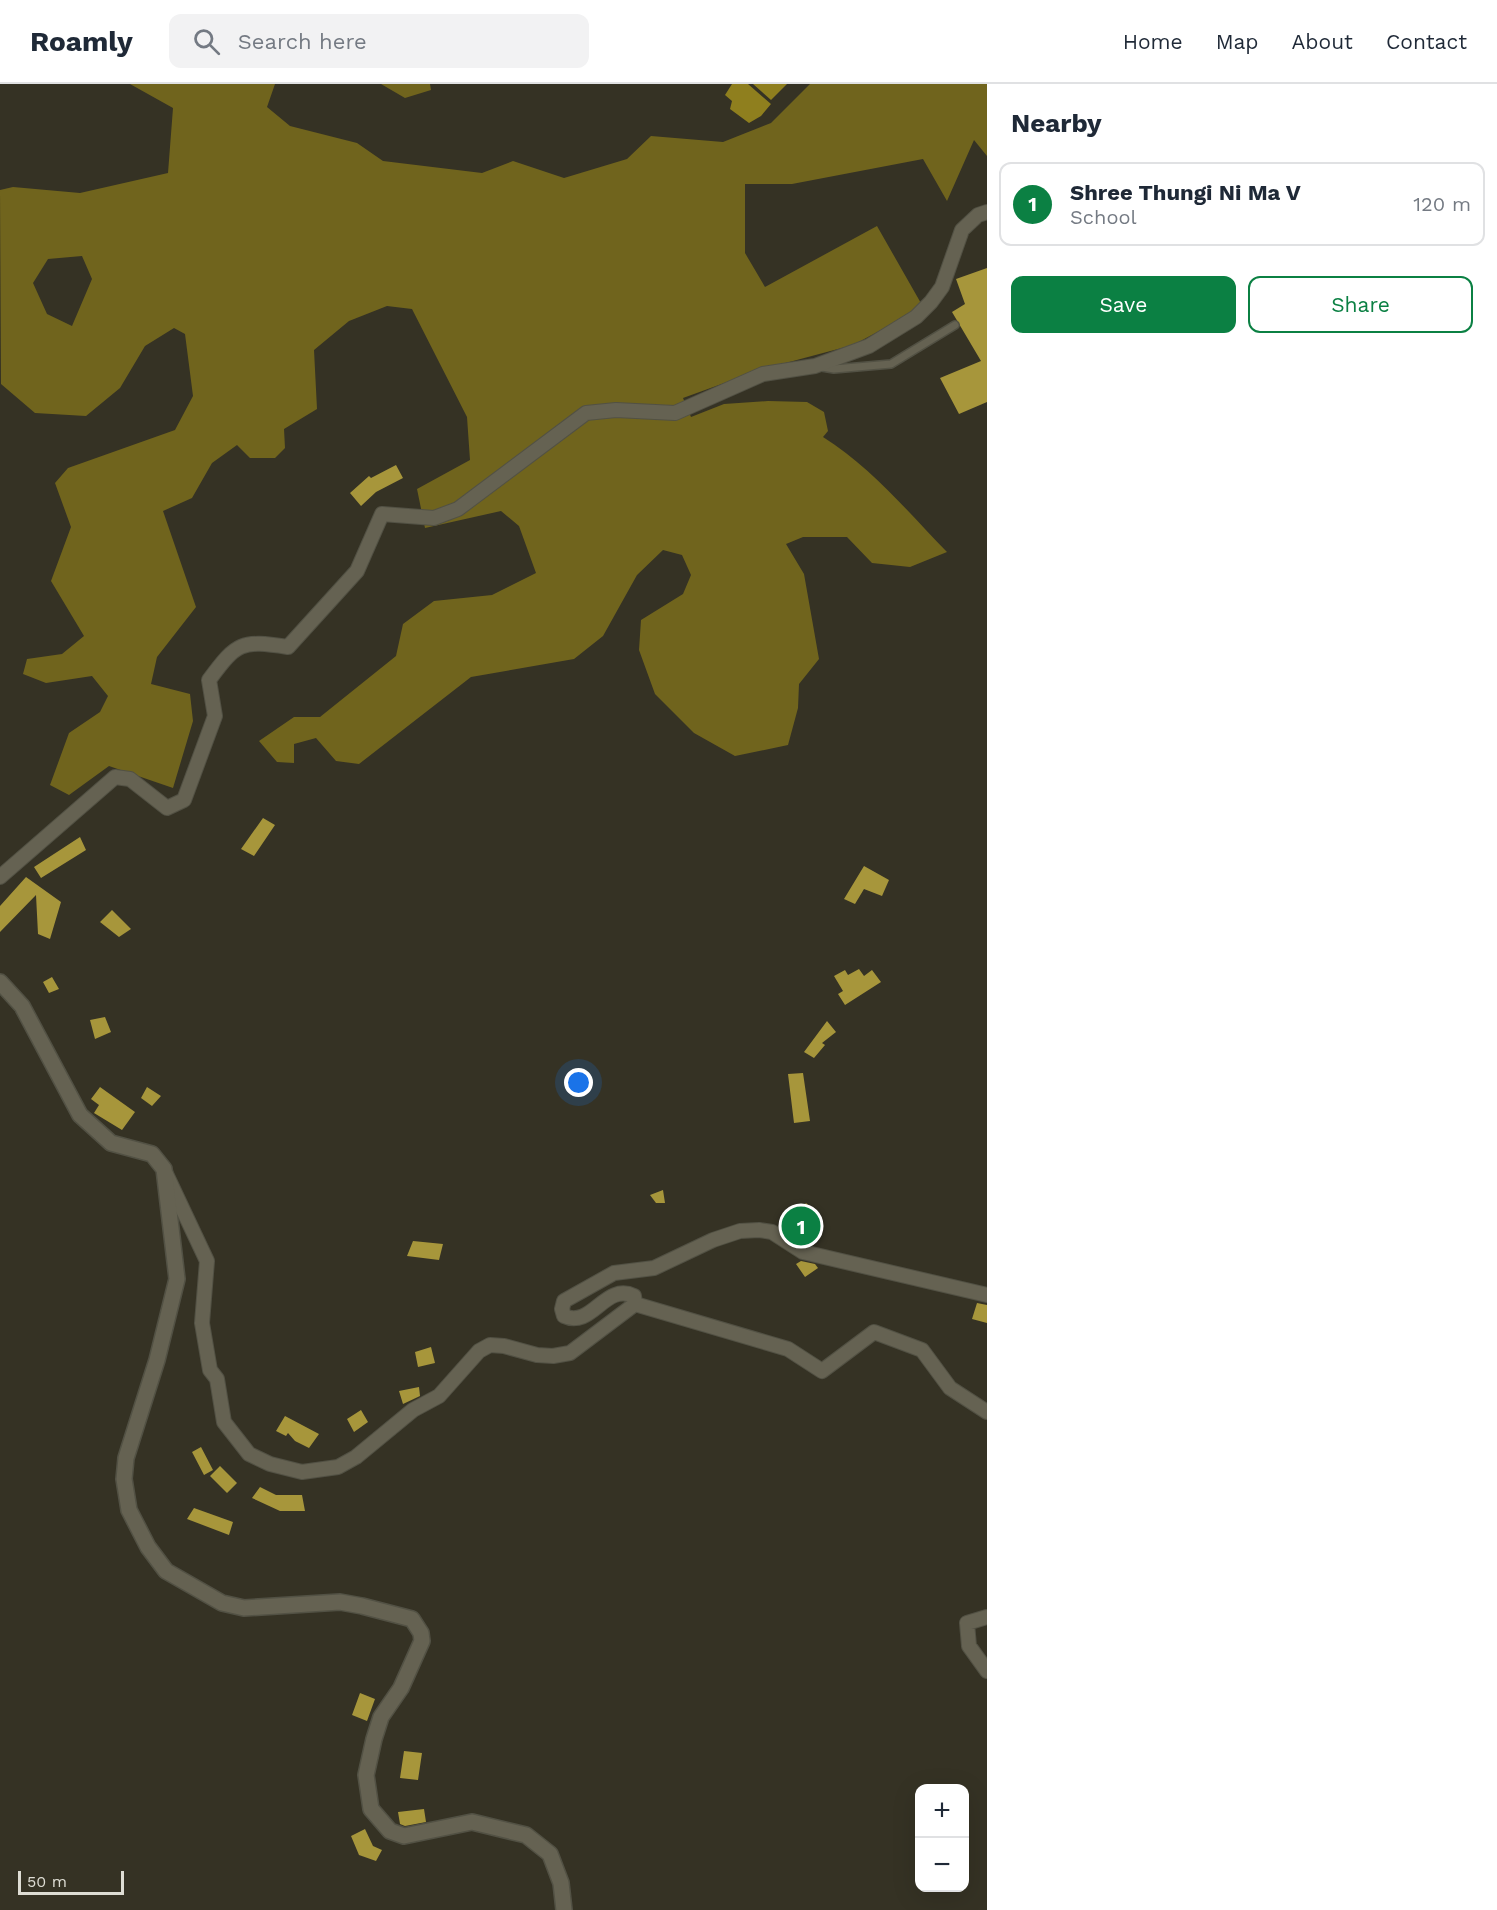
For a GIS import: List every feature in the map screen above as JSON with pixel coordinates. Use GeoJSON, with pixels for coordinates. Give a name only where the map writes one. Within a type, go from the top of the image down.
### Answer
{"type":"FeatureCollection","features":[{"type":"Feature","properties":{"kind":"street"},"geometry":{"type":"LineString","coordinates":[[0,877],[115,777],[130,779],[167,808],[184,800],[215,716],[209,680],[231,651],[254,643],[288,647],[357,571],[382,514],[434,518],[458,508],[586,413],[616,410],[675,413],[763,374],[815,366],[869,346],[916,317],[942,287],[962,230],[978,215],[987,212]]}},
{"type":"Feature","properties":{"kind":"street"},"geometry":{"type":"LineString","coordinates":[[0,982],[22,1006],[80,1115],[111,1143],[152,1154],[164,1169],[207,1260],[202,1323],[210,1370],[217,1379],[224,1422],[249,1454],[270,1464],[302,1472],[338,1467],[356,1456],[413,1410],[439,1396],[479,1351],[490,1346],[504,1346],[537,1355],[553,1356],[570,1353],[635,1304]]}},
{"type":"Feature","properties":{"kind":"street"},"geometry":{"type":"LineString","coordinates":[[164,1169],[177,1279],[157,1360],[126,1458],[124,1479],[129,1510],[137,1527],[166,1571],[222,1603],[244,1608],[340,1602],[400,1614],[412,1619],[421,1634],[422,1641],[401,1688],[381,1717],[374,1739],[366,1775],[371,1809],[390,1831],[404,1836],[472,1822],[526,1835],[550,1854],[561,1883],[564,1910]]}},
{"type":"Feature","properties":{"kind":"street"},"geometry":{"type":"LineString","coordinates":[[635,1304],[634,1296],[626,1292],[612,1295],[583,1318],[572,1320],[564,1316],[562,1309],[564,1301],[601,1278],[614,1273],[654,1268],[713,1240],[740,1231],[759,1230],[772,1232],[803,1252],[987,1295]]}},
{"type":"Feature","properties":{"kind":"street"},"geometry":{"type":"LineString","coordinates":[[635,1304],[788,1348],[822,1371],[874,1332],[922,1350],[950,1388],[987,1412]]}},
{"type":"Feature","properties":{"kind":"street"},"geometry":{"type":"LineString","coordinates":[[987,1617],[967,1623],[969,1646],[987,1671]]}},
{"type":"Feature","properties":{"kind":"lane"},"geometry":{"type":"LineString","coordinates":[[815,366],[834,369],[891,364],[955,326]]}},
{"type":"Feature","properties":{"kind":"shaded area"},"geometry":{"type":"Polygon","coordinates":[[[130,84],[275,84],[267,107],[290,126],[357,143],[383,161],[482,173],[513,161],[564,178],[627,159],[651,136],[723,142],[771,123],[810,84],[987,84],[987,156],[974,140],[947,201],[923,159],[792,184],[745,184],[745,253],[765,287],[877,226],[922,305],[898,321],[853,345],[763,369],[683,398],[691,417],[724,404],[768,401],[807,402],[824,412],[828,431],[823,437],[873,476],[947,552],[910,567],[872,563],[847,537],[803,537],[786,544],[804,574],[819,659],[799,684],[798,708],[788,745],[735,756],[694,733],[655,694],[639,650],[641,620],[683,594],[691,575],[682,555],[663,550],[637,575],[603,636],[574,659],[471,677],[359,764],[336,761],[316,738],[294,744],[294,763],[277,762],[259,741],[294,717],[320,717],[396,656],[403,624],[434,601],[492,595],[536,573],[519,526],[501,511],[425,528],[417,489],[470,460],[467,417],[412,309],[387,306],[349,321],[314,350],[317,409],[284,429],[285,448],[275,458],[250,458],[237,445],[212,463],[192,498],[163,511],[196,607],[157,657],[151,684],[190,694],[193,721],[173,788],[109,766],[69,795],[50,785],[69,733],[100,712],[108,696],[92,676],[46,683],[23,674],[27,659],[62,654],[84,636],[51,581],[71,527],[55,483],[68,468],[175,430],[193,396],[185,334],[174,328],[145,346],[120,388],[86,416],[35,413],[1,384],[0,190],[13,187],[80,193],[168,173],[173,108],[130,84]],[[82,256],[48,259],[33,283],[47,314],[72,326],[92,279],[82,256]]]}},
{"type":"Feature","properties":{"kind":"shaded area"},"geometry":{"type":"Polygon","coordinates":[[[381,84],[430,84],[431,90],[405,98],[381,84]]]}},
{"type":"Feature","properties":{"kind":"shaded area"},"geometry":{"type":"Polygon","coordinates":[[[732,84],[748,84],[771,104],[761,116],[749,123],[730,109],[732,101],[725,95],[732,84]]]}},
{"type":"Feature","properties":{"kind":"shaded area"},"geometry":{"type":"Polygon","coordinates":[[[753,84],[787,84],[771,100],[753,84]]]}},
{"type":"Feature","properties":{"kind":"building"},"geometry":{"type":"Polygon","coordinates":[[[987,268],[987,402],[959,414],[940,378],[981,361],[952,312],[965,304],[956,279],[987,268]]]}},
{"type":"Feature","properties":{"kind":"building"},"geometry":{"type":"Polygon","coordinates":[[[396,465],[403,478],[376,492],[361,506],[350,493],[369,476],[371,478],[396,465]]]}},
{"type":"Feature","properties":{"kind":"building"},"geometry":{"type":"Polygon","coordinates":[[[263,818],[275,825],[254,856],[241,849],[263,818]]]}},
{"type":"Feature","properties":{"kind":"building"},"geometry":{"type":"Polygon","coordinates":[[[80,837],[86,850],[41,878],[34,867],[80,837]]]}},
{"type":"Feature","properties":{"kind":"building"},"geometry":{"type":"Polygon","coordinates":[[[864,866],[889,880],[882,896],[864,889],[855,904],[844,899],[864,866]]]}},
{"type":"Feature","properties":{"kind":"building"},"geometry":{"type":"Polygon","coordinates":[[[26,877],[61,902],[50,939],[38,934],[36,895],[0,932],[0,906],[26,877]]]}},
{"type":"Feature","properties":{"kind":"building"},"geometry":{"type":"Polygon","coordinates":[[[112,910],[131,929],[119,937],[100,922],[112,910]]]}},
{"type":"Feature","properties":{"kind":"building"},"geometry":{"type":"Polygon","coordinates":[[[859,969],[864,976],[872,970],[881,982],[845,1005],[838,994],[843,991],[834,976],[845,970],[848,975],[859,969]]]}},
{"type":"Feature","properties":{"kind":"building"},"geometry":{"type":"Polygon","coordinates":[[[52,977],[59,989],[49,993],[43,982],[52,977]]]}},
{"type":"Feature","properties":{"kind":"building"},"geometry":{"type":"Polygon","coordinates":[[[105,1017],[111,1032],[95,1039],[90,1020],[105,1017]]]}},
{"type":"Feature","properties":{"kind":"building"},"geometry":{"type":"Polygon","coordinates":[[[827,1021],[836,1032],[822,1043],[825,1045],[814,1058],[804,1052],[827,1021]]]}},
{"type":"Feature","properties":{"kind":"building"},"geometry":{"type":"Polygon","coordinates":[[[803,1073],[810,1121],[794,1123],[788,1074],[803,1073]]]}},
{"type":"Feature","properties":{"kind":"building"},"geometry":{"type":"Polygon","coordinates":[[[100,1087],[135,1112],[122,1130],[94,1113],[99,1105],[91,1099],[100,1087]]]}},
{"type":"Feature","properties":{"kind":"building"},"geometry":{"type":"Polygon","coordinates":[[[147,1087],[161,1096],[152,1106],[141,1098],[147,1087]]]}},
{"type":"Feature","properties":{"kind":"building"},"geometry":{"type":"Polygon","coordinates":[[[663,1190],[665,1203],[656,1203],[650,1195],[663,1190]]]}},
{"type":"Feature","properties":{"kind":"building"},"geometry":{"type":"Polygon","coordinates":[[[806,1203],[818,1214],[804,1230],[812,1237],[806,1243],[783,1228],[806,1203]]]}},
{"type":"Feature","properties":{"kind":"building"},"geometry":{"type":"Polygon","coordinates":[[[413,1241],[443,1244],[439,1260],[407,1256],[413,1241]]]}},
{"type":"Feature","properties":{"kind":"building"},"geometry":{"type":"Polygon","coordinates":[[[801,1261],[815,1264],[818,1268],[805,1277],[796,1264],[801,1261]]]}},
{"type":"Feature","properties":{"kind":"building"},"geometry":{"type":"Polygon","coordinates":[[[977,1303],[987,1305],[987,1323],[972,1319],[977,1303]]]}},
{"type":"Feature","properties":{"kind":"building"},"geometry":{"type":"Polygon","coordinates":[[[431,1347],[435,1363],[418,1367],[415,1352],[431,1347]]]}},
{"type":"Feature","properties":{"kind":"building"},"geometry":{"type":"Polygon","coordinates":[[[419,1387],[420,1396],[403,1404],[399,1391],[419,1387]]]}},
{"type":"Feature","properties":{"kind":"building"},"geometry":{"type":"Polygon","coordinates":[[[361,1410],[368,1422],[354,1432],[347,1419],[361,1410]]]}},
{"type":"Feature","properties":{"kind":"building"},"geometry":{"type":"Polygon","coordinates":[[[285,1416],[319,1434],[309,1448],[295,1441],[288,1433],[286,1436],[276,1431],[285,1416]]]}},
{"type":"Feature","properties":{"kind":"building"},"geometry":{"type":"Polygon","coordinates":[[[201,1447],[213,1470],[204,1475],[192,1452],[201,1447]]]}},
{"type":"Feature","properties":{"kind":"building"},"geometry":{"type":"Polygon","coordinates":[[[220,1466],[237,1483],[227,1493],[210,1476],[220,1466]]]}},
{"type":"Feature","properties":{"kind":"building"},"geometry":{"type":"Polygon","coordinates":[[[260,1487],[276,1495],[302,1495],[305,1511],[280,1511],[252,1498],[260,1487]]]}},
{"type":"Feature","properties":{"kind":"building"},"geometry":{"type":"Polygon","coordinates":[[[194,1508],[233,1522],[229,1535],[187,1519],[194,1508]]]}},
{"type":"Feature","properties":{"kind":"building"},"geometry":{"type":"Polygon","coordinates":[[[360,1693],[375,1699],[367,1721],[352,1715],[360,1693]]]}},
{"type":"Feature","properties":{"kind":"building"},"geometry":{"type":"Polygon","coordinates":[[[404,1751],[422,1753],[418,1780],[400,1778],[404,1751]]]}},
{"type":"Feature","properties":{"kind":"building"},"geometry":{"type":"Polygon","coordinates":[[[424,1809],[426,1822],[405,1826],[400,1824],[398,1812],[424,1809]]]}},
{"type":"Feature","properties":{"kind":"building"},"geometry":{"type":"Polygon","coordinates":[[[365,1829],[373,1846],[382,1850],[376,1861],[359,1855],[351,1836],[365,1829]]]}},
{"type":"Feature","properties":{"kind":"place","name":"Shree Thungi Ni Ma V"},"geometry":{"type":"Point","coordinates":[801,1226]}}]}
